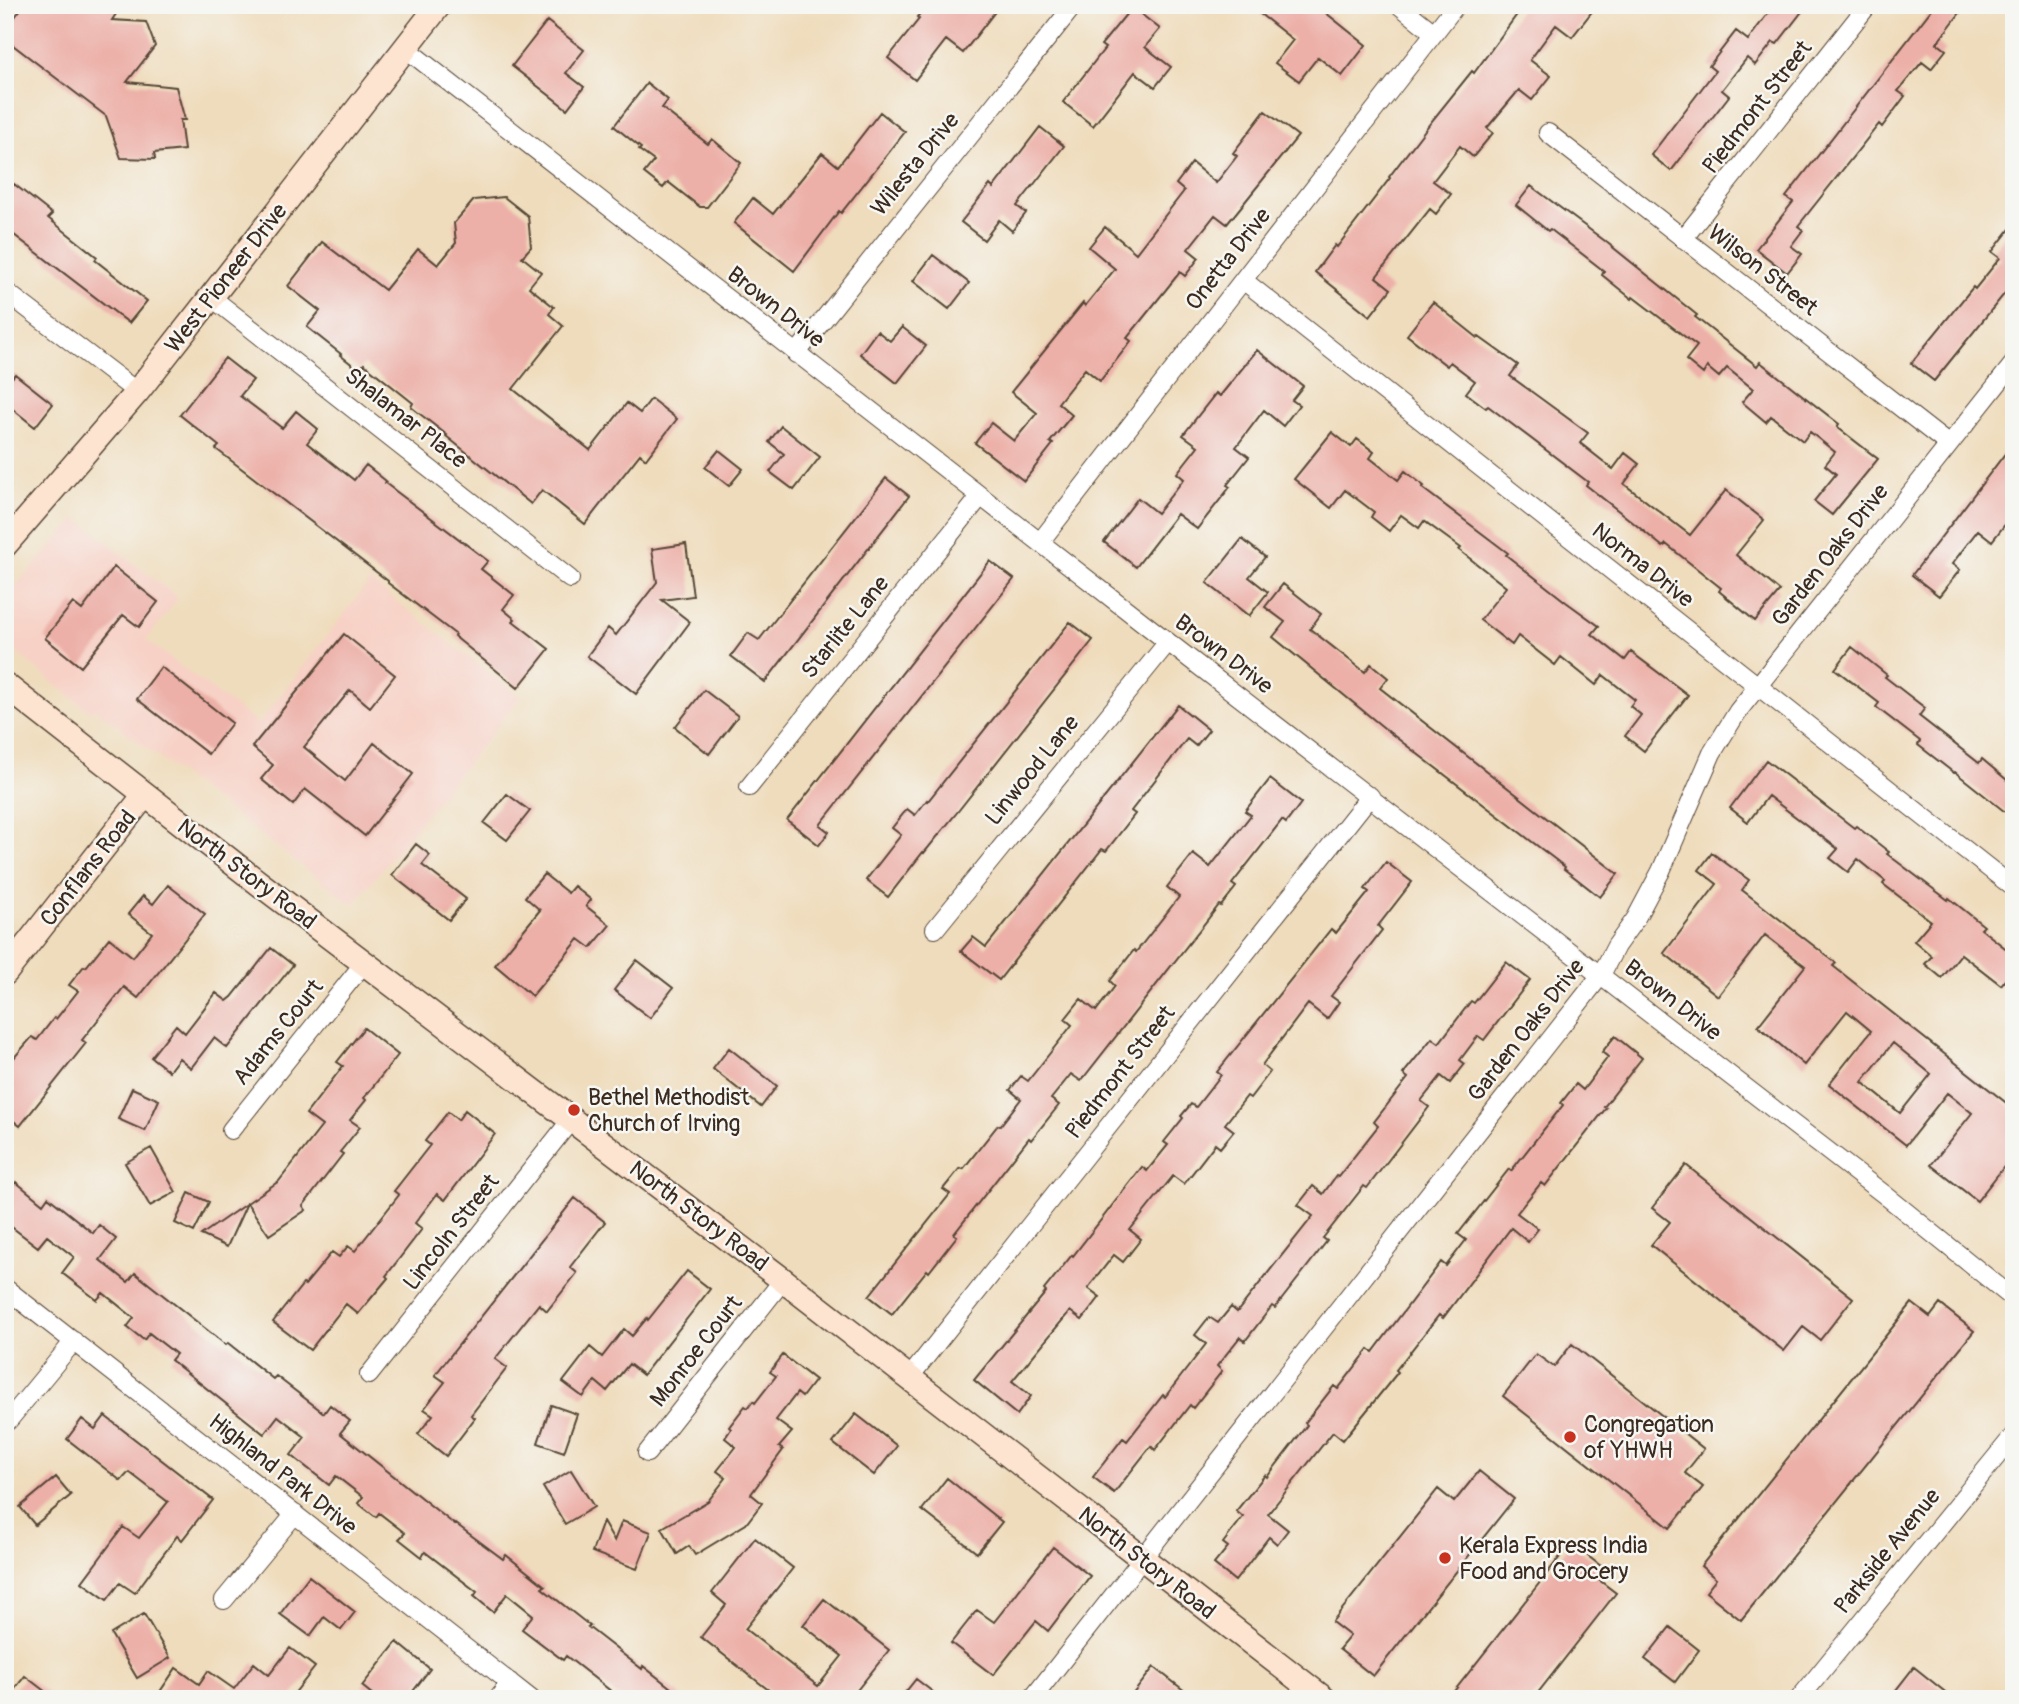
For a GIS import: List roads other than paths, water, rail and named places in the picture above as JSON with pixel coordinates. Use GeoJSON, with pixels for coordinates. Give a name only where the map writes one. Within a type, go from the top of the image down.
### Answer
{"type":"FeatureCollection","features":[{"type":"Feature","properties":{"kind":"main road","name":"West Pioneer Drive"},"geometry":{"type":"LineString","coordinates":[[5,545],[137,392],[439,5]]}},
{"type":"Feature","properties":{"kind":"main road","name":"North Story Road"},"geometry":{"type":"LineString","coordinates":[[5,685],[144,796],[783,1280],[1324,1699]]}},
{"type":"Feature","properties":{"kind":"main road","name":"Conflans Road"},"geometry":{"type":"LineString","coordinates":[[5,973],[144,796]]}},
{"type":"Feature","properties":{"kind":"street","name":"Wilesta Drive"},"geometry":{"type":"LineString","coordinates":[[796,354],[1074,5]]}},
{"type":"Feature","properties":{"kind":"street"},"geometry":{"type":"LineString","coordinates":[[1399,5],[1434,33]]}},
{"type":"Feature","properties":{"kind":"street","name":"Onetta Drive"},"geometry":{"type":"LineString","coordinates":[[1040,542],[1456,5]]}},
{"type":"Feature","properties":{"kind":"street","name":"Piedmont Street"},"geometry":{"type":"LineString","coordinates":[[1683,239],[1868,5]]}},
{"type":"Feature","properties":{"kind":"street","name":"Brown Drive"},"geometry":{"type":"LineString","coordinates":[[405,48],[1167,642],[1933,1231],[2014,1299]]}},
{"type":"Feature","properties":{"kind":"street","name":"Wilson Street"},"geometry":{"type":"LineString","coordinates":[[1548,133],[1949,445]]}},
{"type":"Feature","properties":{"kind":"street","name":"Norma Drive"},"geometry":{"type":"LineString","coordinates":[[1243,280],[2014,888]]}},
{"type":"Feature","properties":{"kind":"street"},"geometry":{"type":"LineString","coordinates":[[5,291],[137,392]]}},
{"type":"Feature","properties":{"kind":"street","name":"Shalamar Place"},"geometry":{"type":"LineString","coordinates":[[211,297],[570,579]]}},
{"type":"Feature","properties":{"kind":"street","name":"Garden Oaks Drive"},"geometry":{"type":"LineString","coordinates":[[1032,1699],[1601,975],[1661,872],[1712,753],[1738,711],[2014,363]]}},
{"type":"Feature","properties":{"kind":"street","name":"Starlite Lane"},"geometry":{"type":"LineString","coordinates":[[749,787],[980,497]]}},
{"type":"Feature","properties":{"kind":"street","name":"Linwood Lane"},"geometry":{"type":"LineString","coordinates":[[935,929],[1167,642]]}},
{"type":"Feature","properties":{"kind":"street","name":"Piedmont Street"},"geometry":{"type":"LineString","coordinates":[[909,1378],[1370,796]]}},
{"type":"Feature","properties":{"kind":"street","name":"Adams Court"},"geometry":{"type":"LineString","coordinates":[[231,1130],[364,963]]}},
{"type":"Feature","properties":{"kind":"street","name":"Lincoln Street"},"geometry":{"type":"LineString","coordinates":[[369,1375],[571,1119]]}},
{"type":"Feature","properties":{"kind":"street","name":"Monroe Court"},"geometry":{"type":"LineString","coordinates":[[647,1453],[783,1280]]}},
{"type":"Feature","properties":{"kind":"street","name":"Highland Park Drive"},"geometry":{"type":"LineString","coordinates":[[5,1288],[531,1699]]}},
{"type":"Feature","properties":{"kind":"street"},"geometry":{"type":"LineString","coordinates":[[8,1421],[74,1341]]}},
{"type":"Feature","properties":{"kind":"street","name":"Parkside Avenue"},"geometry":{"type":"LineString","coordinates":[[1799,1699],[2014,1435]]}},
{"type":"Feature","properties":{"kind":"street"},"geometry":{"type":"LineString","coordinates":[[224,1600],[295,1514]]}},
{"type":"Feature","properties":{"kind":"street"},"geometry":{"type":"LineString","coordinates":[[498,1699],[510,1682]]}},
{"type":"Feature","properties":{"kind":"place","name":"Bethel Methodist Church of Irving"},"geometry":{"type":"Point","coordinates":[574,1110]}},
{"type":"Feature","properties":{"kind":"place","name":"Congregation of YHWH"},"geometry":{"type":"Point","coordinates":[1570,1437]}},
{"type":"Feature","properties":{"kind":"place","name":"Kerala Express India Food and Grocery"},"geometry":{"type":"Point","coordinates":[1445,1558]}}]}
